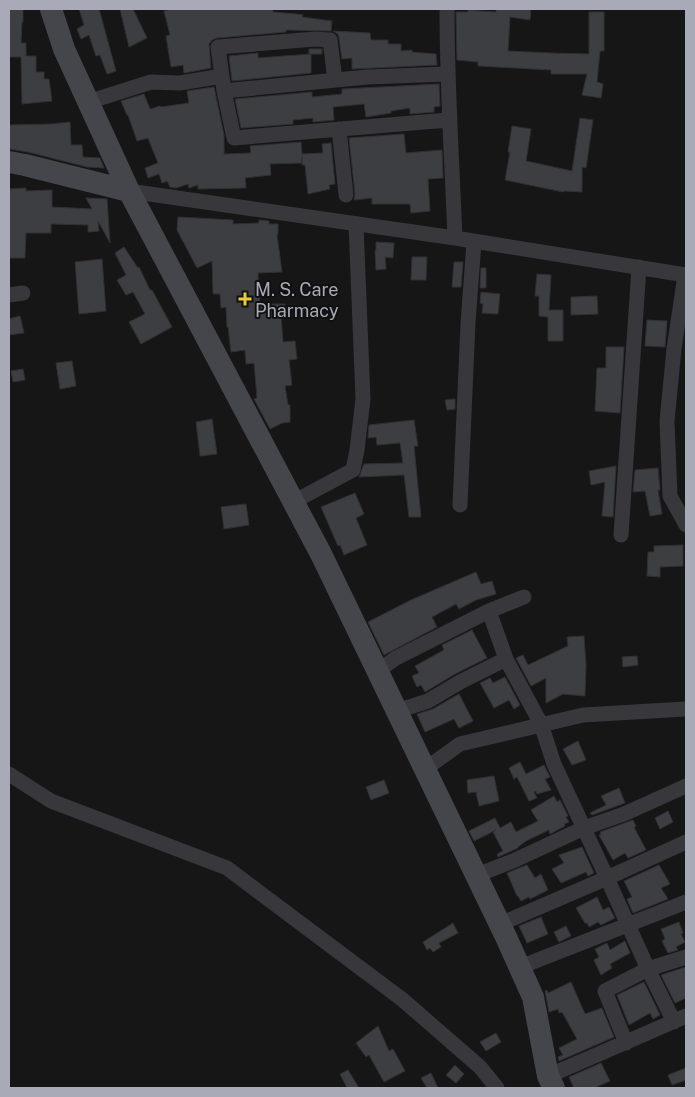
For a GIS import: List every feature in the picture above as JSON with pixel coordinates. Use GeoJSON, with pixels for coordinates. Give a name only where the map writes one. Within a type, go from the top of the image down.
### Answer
{"type":"FeatureCollection","features":[{"type":"Feature","properties":{"kind":"main road"},"geometry":{"type":"LineString","coordinates":[[51,9],[64,49],[129,190],[321,554],[500,924],[533,997],[551,1082]]}},
{"type":"Feature","properties":{"kind":"main road"},"geometry":{"type":"LineString","coordinates":[[9,162],[129,190]]}},
{"type":"Feature","properties":{"kind":"street"},"geometry":{"type":"LineString","coordinates":[[447,11],[448,120],[452,161],[454,238]]}},
{"type":"Feature","properties":{"kind":"street"},"geometry":{"type":"LineString","coordinates":[[335,80],[330,40],[315,39],[218,47],[234,138],[448,120]]}},
{"type":"Feature","properties":{"kind":"street"},"geometry":{"type":"LineString","coordinates":[[88,102],[151,82],[223,84],[447,74]]}},
{"type":"Feature","properties":{"kind":"street"},"geometry":{"type":"LineString","coordinates":[[338,129],[346,195]]}},
{"type":"Feature","properties":{"kind":"street"},"geometry":{"type":"LineString","coordinates":[[129,190],[454,238],[685,275],[674,349],[667,421],[670,496],[686,525]]}},
{"type":"Feature","properties":{"kind":"street"},"geometry":{"type":"LineString","coordinates":[[293,502],[353,470],[363,399],[356,224]]}},
{"type":"Feature","properties":{"kind":"street"},"geometry":{"type":"LineString","coordinates":[[460,505],[468,323],[474,242]]}},
{"type":"Feature","properties":{"kind":"street"},"geometry":{"type":"LineString","coordinates":[[621,535],[639,267]]}},
{"type":"Feature","properties":{"kind":"street"},"geometry":{"type":"LineString","coordinates":[[378,671],[396,658],[489,611],[524,597]]}},
{"type":"Feature","properties":{"kind":"street"},"geometry":{"type":"LineString","coordinates":[[489,611],[506,659],[541,724],[554,764],[608,878],[648,969],[680,1019],[626,1043],[551,1082]]}},
{"type":"Feature","properties":{"kind":"street"},"geometry":{"type":"LineString","coordinates":[[397,711],[428,701],[460,682],[506,659]]}},
{"type":"Feature","properties":{"kind":"street"},"geometry":{"type":"LineString","coordinates":[[425,769],[460,744],[541,724],[583,715],[686,709]]}},
{"type":"Feature","properties":{"kind":"street"},"geometry":{"type":"LineString","coordinates":[[9,774],[51,801],[227,868],[403,1000],[480,1066],[498,1088]]}},
{"type":"Feature","properties":{"kind":"street"},"geometry":{"type":"LineString","coordinates":[[477,875],[686,786]]}},
{"type":"Feature","properties":{"kind":"street"},"geometry":{"type":"LineString","coordinates":[[500,924],[686,842]]}},
{"type":"Feature","properties":{"kind":"street"},"geometry":{"type":"LineString","coordinates":[[520,967],[686,902]]}},
{"type":"Feature","properties":{"kind":"street"},"geometry":{"type":"LineString","coordinates":[[626,1043],[605,991],[648,969],[686,957]]}},
{"type":"Feature","properties":{"kind":"building"},"geometry":{"type":"Polygon","coordinates":[[[9,9],[23,9],[21,43],[26,43],[26,56],[36,56],[36,72],[44,72],[44,79],[49,79],[52,101],[22,104],[21,57],[9,57],[9,9]]]}},
{"type":"Feature","properties":{"kind":"building"},"geometry":{"type":"Polygon","coordinates":[[[79,9],[99,9],[116,71],[107,74],[100,55],[96,56],[89,35],[81,39],[77,29],[84,25],[79,9]]]}},
{"type":"Feature","properties":{"kind":"building"},"geometry":{"type":"Polygon","coordinates":[[[120,9],[133,9],[147,38],[129,47],[120,9]]]}},
{"type":"Feature","properties":{"kind":"building"},"geometry":{"type":"Polygon","coordinates":[[[172,9],[273,9],[273,12],[303,15],[302,17],[332,21],[331,31],[286,30],[286,32],[217,38],[209,44],[211,68],[184,73],[183,65],[171,67],[166,36],[170,35],[164,11],[172,9]]]}},
{"type":"Feature","properties":{"kind":"building"},"geometry":{"type":"Polygon","coordinates":[[[496,9],[531,9],[530,20],[510,17],[508,51],[551,53],[589,54],[589,12],[604,12],[604,51],[600,51],[597,82],[603,84],[601,98],[582,95],[587,74],[551,74],[551,70],[478,66],[478,62],[457,60],[456,12],[468,12],[468,10],[496,12],[496,9]]]}},
{"type":"Feature","properties":{"kind":"building"},"geometry":{"type":"Polygon","coordinates":[[[333,31],[370,33],[371,40],[388,40],[388,44],[401,44],[401,51],[412,50],[412,52],[436,54],[437,65],[352,69],[352,58],[342,59],[338,34],[333,31]]]}},
{"type":"Feature","properties":{"kind":"building"},"geometry":{"type":"Polygon","coordinates":[[[309,49],[322,49],[322,54],[309,54],[309,49]]]}},
{"type":"Feature","properties":{"kind":"building"},"geometry":{"type":"Polygon","coordinates":[[[258,53],[258,58],[311,54],[311,73],[232,81],[229,56],[258,53]]]}},
{"type":"Feature","properties":{"kind":"building"},"geometry":{"type":"Polygon","coordinates":[[[439,84],[440,106],[434,107],[434,112],[410,114],[410,108],[366,117],[364,104],[333,107],[334,120],[313,122],[313,118],[293,120],[293,124],[241,128],[235,99],[312,92],[312,97],[342,94],[342,89],[439,84]]]}},
{"type":"Feature","properties":{"kind":"building"},"geometry":{"type":"Polygon","coordinates":[[[214,87],[224,135],[224,154],[251,153],[250,146],[301,142],[302,154],[323,153],[322,144],[331,143],[335,184],[329,185],[330,189],[308,194],[305,165],[302,165],[302,163],[270,164],[271,175],[245,178],[246,188],[198,189],[198,185],[189,188],[188,184],[176,188],[170,187],[167,181],[162,183],[159,174],[148,178],[145,168],[158,163],[148,138],[137,141],[121,101],[144,94],[150,109],[189,103],[187,91],[214,87]]]}},
{"type":"Feature","properties":{"kind":"building"},"geometry":{"type":"Polygon","coordinates":[[[580,118],[593,120],[586,168],[582,167],[582,192],[563,192],[505,180],[512,126],[531,129],[526,161],[572,171],[580,118]]]}},
{"type":"Feature","properties":{"kind":"building"},"geometry":{"type":"Polygon","coordinates":[[[70,122],[71,145],[82,145],[83,157],[100,158],[104,168],[87,167],[9,149],[9,125],[70,122]]]}},
{"type":"Feature","properties":{"kind":"building"},"geometry":{"type":"Polygon","coordinates":[[[404,134],[406,153],[442,150],[443,178],[428,179],[430,211],[411,213],[410,204],[372,204],[372,198],[354,200],[349,138],[404,134]]]}},
{"type":"Feature","properties":{"kind":"building"},"geometry":{"type":"Polygon","coordinates":[[[26,188],[26,191],[52,190],[52,207],[92,209],[86,198],[107,199],[110,243],[98,221],[99,231],[88,232],[88,225],[51,224],[51,233],[26,233],[25,258],[9,258],[9,189],[26,188]]]}},
{"type":"Feature","properties":{"kind":"building"},"geometry":{"type":"Polygon","coordinates":[[[178,217],[233,220],[233,224],[259,223],[259,220],[269,221],[269,224],[278,224],[277,235],[282,272],[258,273],[258,277],[260,304],[285,304],[285,315],[281,315],[283,342],[295,341],[297,359],[289,360],[292,385],[285,386],[288,405],[290,405],[290,422],[282,423],[270,429],[254,399],[257,398],[254,363],[246,364],[245,350],[231,352],[226,307],[221,308],[220,294],[213,294],[212,261],[197,268],[177,230],[178,217]]]}},
{"type":"Feature","properties":{"kind":"building"},"geometry":{"type":"Polygon","coordinates":[[[376,242],[394,243],[393,258],[385,257],[386,269],[376,270],[376,242]]]}},
{"type":"Feature","properties":{"kind":"building"},"geometry":{"type":"Polygon","coordinates":[[[124,247],[139,267],[172,327],[141,344],[129,322],[145,314],[133,292],[126,295],[117,280],[126,275],[115,253],[124,247]]]}},
{"type":"Feature","properties":{"kind":"building"},"geometry":{"type":"Polygon","coordinates":[[[412,257],[427,257],[426,280],[411,280],[412,257]]]}},
{"type":"Feature","properties":{"kind":"building"},"geometry":{"type":"Polygon","coordinates":[[[102,259],[106,311],[79,314],[75,262],[102,259]]]}},
{"type":"Feature","properties":{"kind":"building"},"geometry":{"type":"Polygon","coordinates":[[[454,262],[463,262],[461,287],[452,287],[454,262]]]}},
{"type":"Feature","properties":{"kind":"building"},"geometry":{"type":"Polygon","coordinates":[[[481,268],[486,268],[486,288],[480,288],[481,268]]]}},
{"type":"Feature","properties":{"kind":"building"},"geometry":{"type":"Polygon","coordinates":[[[537,274],[551,275],[549,310],[563,310],[563,341],[548,341],[548,317],[539,316],[539,296],[535,296],[537,274]]]}},
{"type":"Feature","properties":{"kind":"building"},"geometry":{"type":"Polygon","coordinates":[[[481,292],[500,294],[498,314],[482,313],[483,304],[480,303],[481,292]]]}},
{"type":"Feature","properties":{"kind":"building"},"geometry":{"type":"Polygon","coordinates":[[[597,296],[598,314],[571,315],[571,297],[597,296]]]}},
{"type":"Feature","properties":{"kind":"building"},"geometry":{"type":"Polygon","coordinates":[[[20,316],[24,333],[9,335],[9,319],[20,316]]]}},
{"type":"Feature","properties":{"kind":"building"},"geometry":{"type":"Polygon","coordinates":[[[647,320],[667,321],[665,347],[645,346],[647,320]]]}},
{"type":"Feature","properties":{"kind":"building"},"geometry":{"type":"Polygon","coordinates":[[[606,347],[624,347],[620,413],[595,411],[597,368],[606,368],[606,347]]]}},
{"type":"Feature","properties":{"kind":"building"},"geometry":{"type":"Polygon","coordinates":[[[72,361],[76,386],[60,389],[56,363],[72,361]]]}},
{"type":"Feature","properties":{"kind":"building"},"geometry":{"type":"Polygon","coordinates":[[[23,369],[25,380],[13,382],[11,371],[23,369]]]}},
{"type":"Feature","properties":{"kind":"building"},"geometry":{"type":"Polygon","coordinates":[[[455,399],[455,409],[447,410],[445,400],[455,399]]]}},
{"type":"Feature","properties":{"kind":"building"},"geometry":{"type":"Polygon","coordinates":[[[212,419],[217,454],[200,456],[196,422],[212,419]]]}},
{"type":"Feature","properties":{"kind":"building"},"geometry":{"type":"Polygon","coordinates":[[[414,420],[418,446],[414,446],[421,517],[409,517],[404,475],[359,477],[364,464],[403,463],[400,443],[377,445],[376,437],[368,438],[369,425],[414,420]]]}},
{"type":"Feature","properties":{"kind":"building"},"geometry":{"type":"Polygon","coordinates":[[[616,466],[613,517],[602,516],[605,482],[591,485],[589,471],[616,466]]]}},
{"type":"Feature","properties":{"kind":"building"},"geometry":{"type":"Polygon","coordinates":[[[658,468],[660,490],[658,490],[662,514],[650,516],[645,491],[633,492],[635,470],[658,468]]]}},
{"type":"Feature","properties":{"kind":"building"},"geometry":{"type":"Polygon","coordinates":[[[355,493],[364,514],[356,518],[367,545],[344,555],[340,545],[338,546],[321,507],[355,493]]]}},
{"type":"Feature","properties":{"kind":"building"},"geometry":{"type":"Polygon","coordinates":[[[246,504],[249,525],[224,529],[221,507],[246,504]]]}},
{"type":"Feature","properties":{"kind":"building"},"geometry":{"type":"Polygon","coordinates":[[[683,545],[683,566],[660,567],[660,577],[647,576],[648,552],[654,552],[654,546],[683,545]]]}},
{"type":"Feature","properties":{"kind":"building"},"geometry":{"type":"Polygon","coordinates":[[[476,572],[481,584],[492,581],[496,594],[476,600],[459,609],[456,604],[432,617],[437,627],[384,655],[368,622],[411,600],[476,572]]]}},
{"type":"Feature","properties":{"kind":"building"},"geometry":{"type":"Polygon","coordinates":[[[472,630],[487,658],[425,692],[421,685],[417,687],[412,676],[419,673],[415,666],[444,650],[442,645],[472,630]]]}},
{"type":"Feature","properties":{"kind":"building"},"geometry":{"type":"Polygon","coordinates":[[[584,636],[585,696],[563,694],[546,703],[546,678],[531,686],[516,658],[523,655],[528,665],[568,646],[567,637],[584,636]]]}},
{"type":"Feature","properties":{"kind":"building"},"geometry":{"type":"Polygon","coordinates":[[[637,656],[638,665],[623,667],[622,657],[637,656]]]}},
{"type":"Feature","properties":{"kind":"building"},"geometry":{"type":"Polygon","coordinates":[[[505,677],[520,705],[514,709],[509,700],[494,708],[480,683],[490,678],[493,683],[505,677]]]}},
{"type":"Feature","properties":{"kind":"building"},"geometry":{"type":"Polygon","coordinates":[[[459,694],[473,721],[459,728],[454,719],[425,732],[417,714],[433,709],[459,694]]]}},
{"type":"Feature","properties":{"kind":"building"},"geometry":{"type":"Polygon","coordinates":[[[578,741],[586,760],[572,765],[563,749],[578,741]]]}},
{"type":"Feature","properties":{"kind":"building"},"geometry":{"type":"Polygon","coordinates":[[[520,762],[526,774],[544,765],[550,777],[545,779],[551,790],[537,794],[536,791],[534,792],[537,798],[529,801],[517,777],[514,779],[509,768],[520,762]]]}},
{"type":"Feature","properties":{"kind":"building"},"geometry":{"type":"Polygon","coordinates":[[[494,776],[499,801],[479,806],[476,792],[468,793],[467,780],[494,776]]]}},
{"type":"Feature","properties":{"kind":"building"},"geometry":{"type":"Polygon","coordinates":[[[384,780],[389,793],[371,800],[366,787],[384,780]]]}},
{"type":"Feature","properties":{"kind":"building"},"geometry":{"type":"Polygon","coordinates":[[[619,788],[625,803],[592,815],[590,813],[606,805],[601,796],[619,788]]]}},
{"type":"Feature","properties":{"kind":"building"},"geometry":{"type":"Polygon","coordinates":[[[554,796],[557,802],[560,800],[569,822],[550,834],[549,830],[498,857],[497,854],[503,851],[493,832],[496,830],[474,841],[469,831],[495,818],[500,828],[511,822],[516,832],[538,821],[531,810],[554,796]]]}},
{"type":"Feature","properties":{"kind":"building"},"geometry":{"type":"Polygon","coordinates":[[[668,811],[673,822],[660,829],[655,818],[668,811]]]}},
{"type":"Feature","properties":{"kind":"building"},"geometry":{"type":"Polygon","coordinates":[[[633,820],[636,826],[634,827],[646,850],[628,858],[625,853],[613,860],[599,835],[601,834],[600,832],[633,820]]]}},
{"type":"Feature","properties":{"kind":"building"},"geometry":{"type":"Polygon","coordinates":[[[582,847],[594,873],[588,876],[586,872],[561,883],[552,869],[564,863],[559,855],[582,847]]]}},
{"type":"Feature","properties":{"kind":"building"},"geometry":{"type":"Polygon","coordinates":[[[527,865],[535,878],[541,874],[548,890],[530,899],[529,897],[521,901],[507,873],[527,865]]]}},
{"type":"Feature","properties":{"kind":"building"},"geometry":{"type":"Polygon","coordinates":[[[659,865],[670,884],[661,888],[668,899],[633,913],[627,899],[632,897],[624,881],[659,865]]]}},
{"type":"Feature","properties":{"kind":"building"},"geometry":{"type":"Polygon","coordinates":[[[597,897],[603,910],[609,907],[615,918],[601,925],[598,922],[589,927],[576,908],[597,897]]]}},
{"type":"Feature","properties":{"kind":"building"},"geometry":{"type":"Polygon","coordinates":[[[541,917],[548,934],[527,943],[519,926],[541,917]]]}},
{"type":"Feature","properties":{"kind":"building"},"geometry":{"type":"Polygon","coordinates":[[[679,922],[683,933],[681,934],[685,942],[676,947],[678,950],[668,953],[662,941],[665,939],[661,929],[679,922]]]}},
{"type":"Feature","properties":{"kind":"building"},"geometry":{"type":"Polygon","coordinates":[[[453,923],[458,933],[439,943],[441,947],[433,952],[430,948],[427,950],[423,942],[453,923]]]}},
{"type":"Feature","properties":{"kind":"building"},"geometry":{"type":"Polygon","coordinates":[[[566,926],[571,936],[559,942],[554,932],[566,926]]]}},
{"type":"Feature","properties":{"kind":"building"},"geometry":{"type":"Polygon","coordinates":[[[625,941],[630,953],[610,964],[612,968],[601,975],[594,960],[599,957],[595,949],[607,943],[610,950],[625,941]]]}},
{"type":"Feature","properties":{"kind":"building"},"geometry":{"type":"Polygon","coordinates":[[[686,967],[686,998],[675,1003],[661,975],[686,967]]]}},
{"type":"Feature","properties":{"kind":"building"},"geometry":{"type":"Polygon","coordinates":[[[571,982],[585,1014],[602,1008],[614,1037],[559,1061],[558,1057],[563,1055],[559,1048],[577,1039],[562,1012],[559,1013],[558,1009],[549,1012],[545,991],[547,990],[548,993],[571,982]]]}},
{"type":"Feature","properties":{"kind":"building"},"geometry":{"type":"Polygon","coordinates":[[[644,982],[660,1015],[653,1019],[650,1013],[629,1025],[617,995],[644,982]]]}},
{"type":"Feature","properties":{"kind":"building"},"geometry":{"type":"Polygon","coordinates":[[[378,1026],[389,1051],[393,1049],[405,1071],[384,1082],[369,1055],[366,1057],[356,1043],[378,1026]]]}},
{"type":"Feature","properties":{"kind":"building"},"geometry":{"type":"Polygon","coordinates":[[[496,1033],[501,1042],[486,1051],[480,1042],[496,1033]]]}},
{"type":"Feature","properties":{"kind":"building"},"geometry":{"type":"Polygon","coordinates":[[[601,1063],[610,1081],[594,1088],[574,1088],[569,1077],[601,1063]]]}},
{"type":"Feature","properties":{"kind":"building"},"geometry":{"type":"Polygon","coordinates":[[[455,1065],[464,1074],[456,1083],[446,1075],[455,1065]]]}},
{"type":"Feature","properties":{"kind":"building"},"geometry":{"type":"Polygon","coordinates":[[[686,1068],[686,1080],[672,1085],[668,1075],[686,1068]]]}},
{"type":"Feature","properties":{"kind":"building"},"geometry":{"type":"Polygon","coordinates":[[[348,1070],[359,1088],[347,1088],[340,1074],[348,1070]]]}},
{"type":"Feature","properties":{"kind":"building"},"geometry":{"type":"Polygon","coordinates":[[[431,1073],[438,1088],[427,1088],[421,1078],[431,1073]]]}},
{"type":"Feature","properties":{"kind":"place","name":"M. S. Care Pharmacy"},"geometry":{"type":"Point","coordinates":[245,299]}}]}
